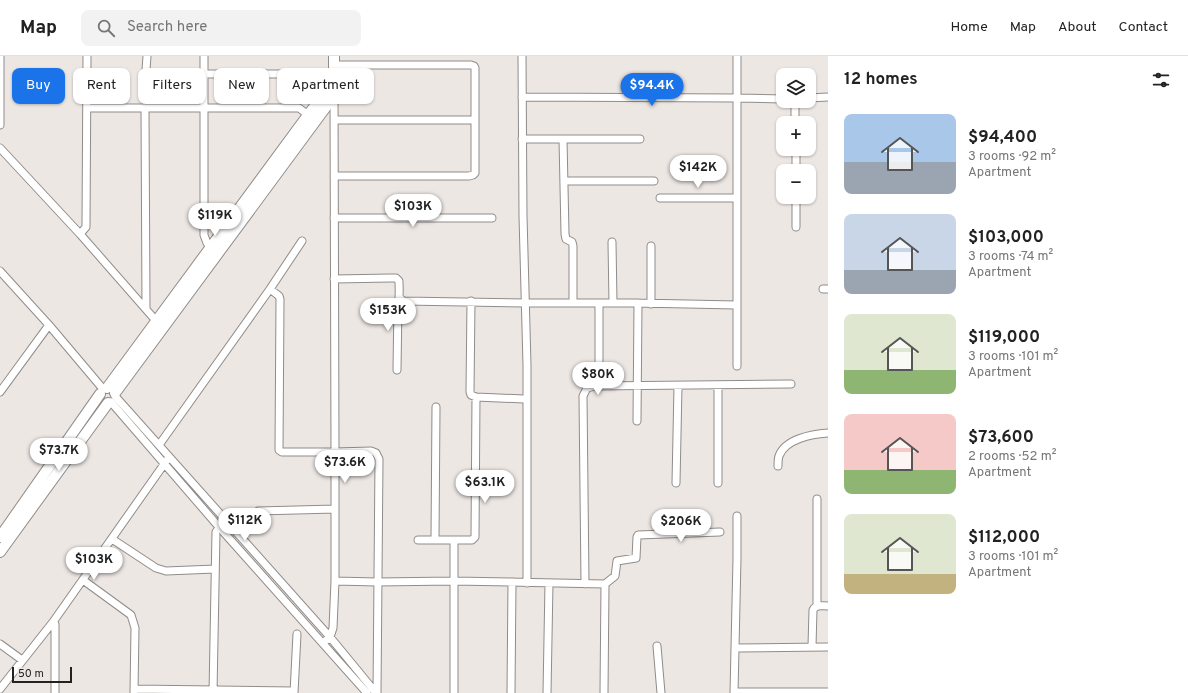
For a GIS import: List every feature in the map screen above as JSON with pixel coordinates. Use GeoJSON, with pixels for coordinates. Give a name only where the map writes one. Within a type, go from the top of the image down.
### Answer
{"type":"FeatureCollection","features":[{"type":"Feature","properties":{"kind":"street"},"geometry":{"type":"LineString","coordinates":[[0,56],[0,125]]}},
{"type":"Feature","properties":{"kind":"street"},"geometry":{"type":"LineString","coordinates":[[80,234],[86,227],[87,56]]}},
{"type":"Feature","properties":{"kind":"street"},"geometry":{"type":"LineString","coordinates":[[146,56],[146,68]]}},
{"type":"Feature","properties":{"kind":"street"},"geometry":{"type":"LineString","coordinates":[[204,56],[204,68]]}},
{"type":"Feature","properties":{"kind":"street"},"geometry":{"type":"LineString","coordinates":[[522,56],[522,139],[527,365],[527,583]]}},
{"type":"Feature","properties":{"kind":"street"},"geometry":{"type":"LineString","coordinates":[[737,56],[737,366]]}},
{"type":"Feature","properties":{"kind":"street"},"geometry":{"type":"LineString","coordinates":[[334,176],[473,175],[475,170],[474,66],[368,68]]}},
{"type":"Feature","properties":{"kind":"street"},"geometry":{"type":"LineString","coordinates":[[206,74],[277,71]]}},
{"type":"Feature","properties":{"kind":"street"},"geometry":{"type":"LineString","coordinates":[[522,97],[776,99]]}},
{"type":"Feature","properties":{"kind":"street"},"geometry":{"type":"LineString","coordinates":[[816,98],[828,97]]}},
{"type":"Feature","properties":{"kind":"street"},"geometry":{"type":"LineString","coordinates":[[203,104],[204,235],[214,250]]}},
{"type":"Feature","properties":{"kind":"street"},"geometry":{"type":"LineString","coordinates":[[312,117],[318,104]]}},
{"type":"Feature","properties":{"kind":"street"},"geometry":{"type":"LineString","coordinates":[[0,552],[108,395],[159,324],[312,117],[326,104]]}},
{"type":"Feature","properties":{"kind":"street"},"geometry":{"type":"LineString","coordinates":[[323,643],[330,637],[334,628],[335,581],[334,104]]}},
{"type":"Feature","properties":{"kind":"street"},"geometry":{"type":"LineString","coordinates":[[87,108],[299,108],[312,117]]}},
{"type":"Feature","properties":{"kind":"street"},"geometry":{"type":"LineString","coordinates":[[145,109],[146,308]]}},
{"type":"Feature","properties":{"kind":"street"},"geometry":{"type":"LineString","coordinates":[[334,120],[475,120]]}},
{"type":"Feature","properties":{"kind":"street"},"geometry":{"type":"LineString","coordinates":[[522,139],[640,139]]}},
{"type":"Feature","properties":{"kind":"street"},"geometry":{"type":"LineString","coordinates":[[563,139],[565,234],[566,239],[572,242],[573,246],[573,303]]}},
{"type":"Feature","properties":{"kind":"street"},"geometry":{"type":"LineString","coordinates":[[0,148],[80,234],[159,324]]}},
{"type":"Feature","properties":{"kind":"street"},"geometry":{"type":"LineString","coordinates":[[564,181],[654,181]]}},
{"type":"Feature","properties":{"kind":"street"},"geometry":{"type":"LineString","coordinates":[[660,198],[737,198]]}},
{"type":"Feature","properties":{"kind":"street"},"geometry":{"type":"LineString","coordinates":[[796,204],[796,227]]}},
{"type":"Feature","properties":{"kind":"street"},"geometry":{"type":"LineString","coordinates":[[334,218],[492,218]]}},
{"type":"Feature","properties":{"kind":"street"},"geometry":{"type":"LineString","coordinates":[[159,445],[270,289],[302,241]]}},
{"type":"Feature","properties":{"kind":"street"},"geometry":{"type":"LineString","coordinates":[[612,242],[613,303]]}},
{"type":"Feature","properties":{"kind":"street"},"geometry":{"type":"LineString","coordinates":[[651,246],[651,304]]}},
{"type":"Feature","properties":{"kind":"street"},"geometry":{"type":"LineString","coordinates":[[0,271],[49,325],[108,395],[167,460],[226,521],[330,637],[377,693]]}},
{"type":"Feature","properties":{"kind":"street"},"geometry":{"type":"LineString","coordinates":[[334,279],[396,278],[399,281],[398,293],[400,298],[398,303],[397,370]]}},
{"type":"Feature","properties":{"kind":"street"},"geometry":{"type":"LineString","coordinates":[[270,289],[279,296],[280,299],[279,450],[282,452],[371,451],[376,453],[379,459],[377,693]]}},
{"type":"Feature","properties":{"kind":"street"},"geometry":{"type":"LineString","coordinates":[[400,298],[403,300],[525,303],[736,305]]}},
{"type":"Feature","properties":{"kind":"street"},"geometry":{"type":"LineString","coordinates":[[471,301],[471,396],[524,399]]}},
{"type":"Feature","properties":{"kind":"street"},"geometry":{"type":"LineString","coordinates":[[599,303],[599,364]]}},
{"type":"Feature","properties":{"kind":"street"},"geometry":{"type":"LineString","coordinates":[[637,421],[638,303]]}},
{"type":"Feature","properties":{"kind":"street"},"geometry":{"type":"LineString","coordinates":[[0,392],[49,325]]}},
{"type":"Feature","properties":{"kind":"street"},"geometry":{"type":"LineString","coordinates":[[585,584],[584,396],[587,388],[595,386],[791,384]]}},
{"type":"Feature","properties":{"kind":"street"},"geometry":{"type":"LineString","coordinates":[[718,385],[718,483]]}},
{"type":"Feature","properties":{"kind":"street"},"geometry":{"type":"LineString","coordinates":[[676,483],[678,386]]}},
{"type":"Feature","properties":{"kind":"street"},"geometry":{"type":"LineString","coordinates":[[108,395],[159,445],[167,460],[219,527],[367,693]]}},
{"type":"Feature","properties":{"kind":"street"},"geometry":{"type":"LineString","coordinates":[[0,537],[108,395]]}},
{"type":"Feature","properties":{"kind":"street"},"geometry":{"type":"LineString","coordinates":[[418,540],[472,540],[475,537],[476,397]]}},
{"type":"Feature","properties":{"kind":"street"},"geometry":{"type":"LineString","coordinates":[[435,540],[436,407]]}},
{"type":"Feature","properties":{"kind":"street"},"geometry":{"type":"LineString","coordinates":[[778,466],[779,455],[786,447],[800,438],[814,434],[828,433]]}},
{"type":"Feature","properties":{"kind":"street"},"geometry":{"type":"LineString","coordinates":[[0,689],[83,580],[167,460]]}},
{"type":"Feature","properties":{"kind":"street"},"geometry":{"type":"LineString","coordinates":[[812,646],[813,610],[817,606],[817,499]]}},
{"type":"Feature","properties":{"kind":"street"},"geometry":{"type":"LineString","coordinates":[[258,511],[335,510]]}},
{"type":"Feature","properties":{"kind":"street"},"geometry":{"type":"LineString","coordinates":[[737,516],[734,693],[828,692]]}},
{"type":"Feature","properties":{"kind":"street"},"geometry":{"type":"LineString","coordinates":[[214,691],[216,532],[226,521]]}},
{"type":"Feature","properties":{"kind":"street"},"geometry":{"type":"LineString","coordinates":[[335,581],[454,581],[605,584],[615,576],[618,560],[636,558],[638,535],[720,532]]}},
{"type":"Feature","properties":{"kind":"street"},"geometry":{"type":"LineString","coordinates":[[112,539],[156,568],[166,571],[215,569]]}},
{"type":"Feature","properties":{"kind":"street"},"geometry":{"type":"LineString","coordinates":[[454,540],[454,693]]}},
{"type":"Feature","properties":{"kind":"street"},"geometry":{"type":"LineString","coordinates":[[83,580],[131,615],[135,628],[134,691],[294,692],[297,634]]}},
{"type":"Feature","properties":{"kind":"street"},"geometry":{"type":"LineString","coordinates":[[512,582],[512,693]]}},
{"type":"Feature","properties":{"kind":"street"},"geometry":{"type":"LineString","coordinates":[[547,693],[549,583]]}},
{"type":"Feature","properties":{"kind":"street"},"geometry":{"type":"LineString","coordinates":[[604,693],[605,584]]}},
{"type":"Feature","properties":{"kind":"street"},"geometry":{"type":"LineString","coordinates":[[817,606],[828,606]]}},
{"type":"Feature","properties":{"kind":"street"},"geometry":{"type":"LineString","coordinates":[[52,622],[55,624],[55,693]]}},
{"type":"Feature","properties":{"kind":"street"},"geometry":{"type":"LineString","coordinates":[[0,644],[22,660]]}},
{"type":"Feature","properties":{"kind":"street"},"geometry":{"type":"LineString","coordinates":[[657,646],[661,693]]}},
{"type":"Feature","properties":{"kind":"street"},"geometry":{"type":"LineString","coordinates":[[735,648],[828,647]]}}]}
